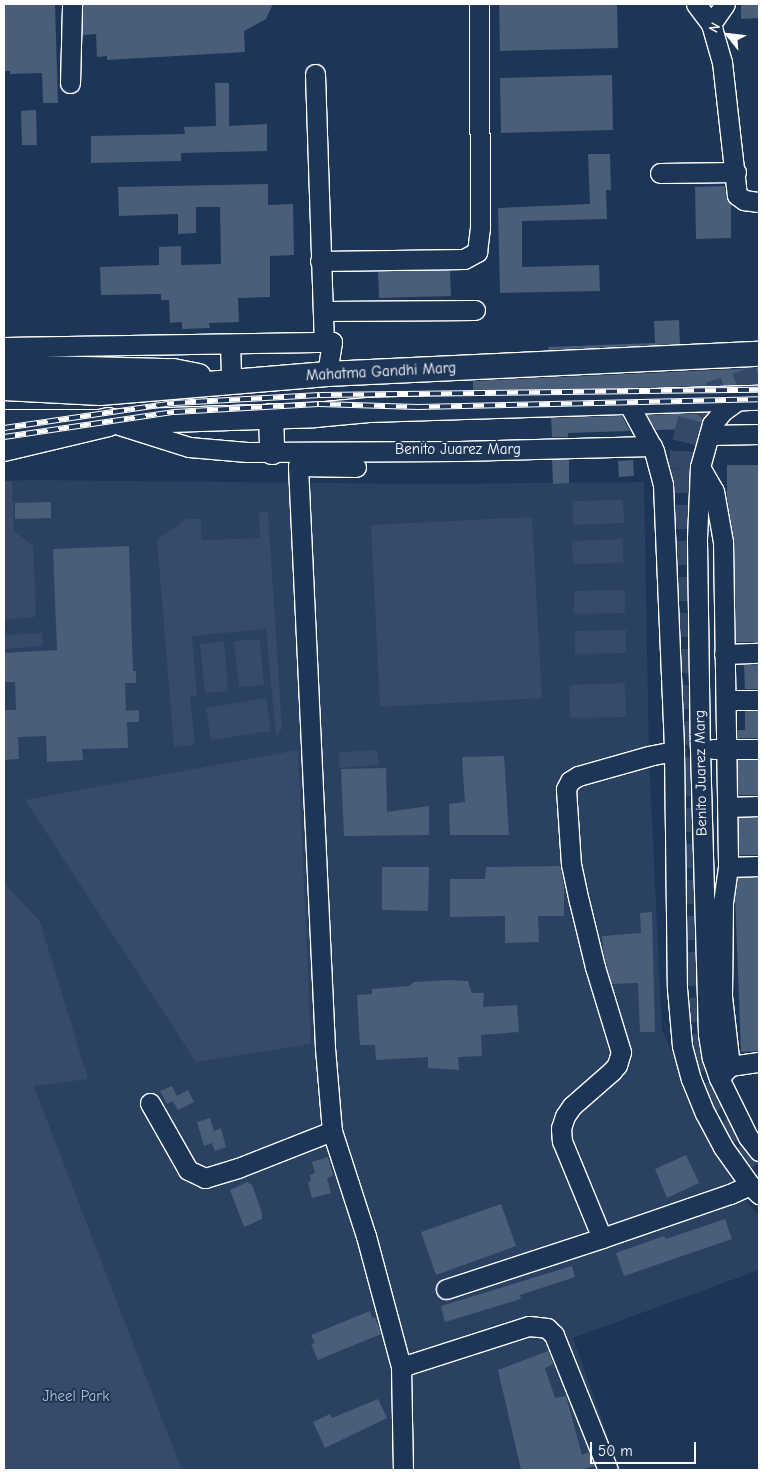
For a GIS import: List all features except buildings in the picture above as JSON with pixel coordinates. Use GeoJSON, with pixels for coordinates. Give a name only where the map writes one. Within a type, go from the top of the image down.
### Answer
{"type":"FeatureCollection","features":[{"type":"Feature","properties":{"kind":"highway"},"geometry":{"type":"LineString","coordinates":[[4,447],[108,422]]}},
{"type":"Feature","properties":{"kind":"main road","name":"Mahatma Gandhi Marg"},"geometry":{"type":"LineString","coordinates":[[4,388],[100,394],[327,374],[759,354]]}},
{"type":"Feature","properties":{"kind":"main road"},"geometry":{"type":"LineString","coordinates":[[4,367],[173,371],[231,382]]}},
{"type":"Feature","properties":{"kind":"main road"},"geometry":{"type":"LineString","coordinates":[[4,422],[108,422],[369,410],[750,398]]}},
{"type":"Feature","properties":{"kind":"main road"},"geometry":{"type":"LineString","coordinates":[[271,416],[272,452]]}},
{"type":"Feature","properties":{"kind":"street"},"geometry":{"type":"LineString","coordinates":[[70,83],[72,4]]}},
{"type":"Feature","properties":{"kind":"street"},"geometry":{"type":"LineString","coordinates":[[320,261],[464,259],[477,252],[480,228],[479,4]]}},
{"type":"Feature","properties":{"kind":"street"},"geometry":{"type":"LineString","coordinates":[[696,4],[711,24],[726,85],[737,195],[744,200],[759,202]]}},
{"type":"Feature","properties":{"kind":"street"},"geometry":{"type":"LineString","coordinates":[[711,24],[725,4]]}},
{"type":"Feature","properties":{"kind":"street"},"geometry":{"type":"LineString","coordinates":[[315,74],[324,342]]}},
{"type":"Feature","properties":{"kind":"street"},"geometry":{"type":"LineString","coordinates":[[660,173],[736,172]]}},
{"type":"Feature","properties":{"kind":"street"},"geometry":{"type":"LineString","coordinates":[[323,311],[475,310]]}},
{"type":"Feature","properties":{"kind":"street"},"geometry":{"type":"LineString","coordinates":[[4,347],[332,342],[327,374]]}},
{"type":"Feature","properties":{"kind":"street"},"geometry":{"type":"LineString","coordinates":[[230,344],[231,382]]}},
{"type":"Feature","properties":{"kind":"street","name":"Benito Juarez Marg"},"geometry":{"type":"LineString","coordinates":[[750,398],[723,411],[712,424],[700,467],[697,540],[700,748],[708,1034],[712,1058],[724,1072],[748,1136],[759,1151]]}},
{"type":"Feature","properties":{"kind":"street","name":"Benito Juarez Marg"},"geometry":{"type":"LineString","coordinates":[[627,401],[652,446],[663,485],[674,751],[676,988],[682,1046],[691,1079],[705,1113],[723,1147],[754,1189]]}},
{"type":"Feature","properties":{"kind":"street","name":"Benito Juarez Marg"},"geometry":{"type":"LineString","coordinates":[[108,422],[189,447],[272,452],[384,450],[459,452],[652,446]]}},
{"type":"Feature","properties":{"kind":"street"},"geometry":{"type":"LineString","coordinates":[[709,435],[759,434]]}},
{"type":"Feature","properties":{"kind":"street"},"geometry":{"type":"LineString","coordinates":[[356,467],[298,466],[324,1039],[332,1131],[366,1236],[400,1368],[403,1470]]}},
{"type":"Feature","properties":{"kind":"street"},"geometry":{"type":"LineString","coordinates":[[700,467],[714,492],[723,542],[728,867],[723,901],[722,996],[724,1072],[759,1062]]}},
{"type":"Feature","properties":{"kind":"street"},"geometry":{"type":"LineString","coordinates":[[697,540],[723,542]]}},
{"type":"Feature","properties":{"kind":"street"},"geometry":{"type":"LineString","coordinates":[[724,654],[759,653]]}},
{"type":"Feature","properties":{"kind":"street"},"geometry":{"type":"LineString","coordinates":[[726,700],[759,700]]}},
{"type":"Feature","properties":{"kind":"street"},"geometry":{"type":"LineString","coordinates":[[700,748],[726,750],[759,749]]}},
{"type":"Feature","properties":{"kind":"street"},"geometry":{"type":"LineString","coordinates":[[602,1238],[562,1141],[561,1128],[572,1106],[612,1071],[617,1065],[621,1052],[595,967],[579,901],[572,864],[566,789],[570,782],[578,776],[674,751]]}},
{"type":"Feature","properties":{"kind":"street"},"geometry":{"type":"LineString","coordinates":[[727,806],[759,806]]}},
{"type":"Feature","properties":{"kind":"street"},"geometry":{"type":"LineString","coordinates":[[728,867],[759,866]]}},
{"type":"Feature","properties":{"kind":"street"},"geometry":{"type":"LineString","coordinates":[[150,1102],[188,1170],[205,1178],[238,1168],[332,1131]]}},
{"type":"Feature","properties":{"kind":"street"},"geometry":{"type":"LineString","coordinates":[[446,1289],[730,1194],[754,1189]]}},
{"type":"Feature","properties":{"kind":"street"},"geometry":{"type":"LineString","coordinates":[[400,1368],[529,1326],[547,1328],[554,1334],[608,1470]]}},
{"type":"Feature","properties":{"kind":"shaded area"},"geometry":{"type":"Polygon","coordinates":[[[4,481],[427,484],[644,482],[649,756],[662,1030],[737,1193],[759,1215],[759,1270],[573,1338],[620,1470],[182,1470],[34,1086],[87,1078],[40,921],[4,883],[4,481]]]}},
{"type":"Feature","properties":{"kind":"green space"},"geometry":{"type":"Polygon","coordinates":[[[4,481],[12,481],[14,531],[33,546],[36,613],[33,618],[4,619],[4,481]]]}},
{"type":"Feature","properties":{"kind":"green space"},"geometry":{"type":"Polygon","coordinates":[[[623,500],[624,523],[573,525],[573,501],[623,500]]]}},
{"type":"Feature","properties":{"kind":"green space"},"geometry":{"type":"Polygon","coordinates":[[[259,512],[268,512],[282,728],[276,738],[266,629],[192,636],[197,696],[190,697],[195,745],[174,747],[157,540],[186,519],[201,519],[201,540],[260,538],[259,512]]]}},
{"type":"Feature","properties":{"kind":"green space"},"geometry":{"type":"Polygon","coordinates":[[[532,517],[542,698],[380,707],[371,525],[532,517]]]}},
{"type":"Feature","properties":{"kind":"green space"},"geometry":{"type":"Polygon","coordinates":[[[623,539],[623,563],[573,564],[572,541],[623,539]]]}},
{"type":"Feature","properties":{"kind":"green space"},"geometry":{"type":"Polygon","coordinates":[[[625,590],[625,613],[574,614],[574,591],[625,590]]]}},
{"type":"Feature","properties":{"kind":"green space"},"geometry":{"type":"Polygon","coordinates":[[[626,630],[626,653],[575,654],[575,631],[626,630]]]}},
{"type":"Feature","properties":{"kind":"green space"},"geometry":{"type":"Polygon","coordinates":[[[42,633],[42,646],[4,649],[4,635],[42,633]]]}},
{"type":"Feature","properties":{"kind":"green space"},"geometry":{"type":"Polygon","coordinates":[[[260,639],[264,685],[239,687],[234,641],[260,639]]]}},
{"type":"Feature","properties":{"kind":"green space"},"geometry":{"type":"Polygon","coordinates":[[[224,641],[228,691],[205,693],[200,644],[224,641]]]}},
{"type":"Feature","properties":{"kind":"green space"},"geometry":{"type":"Polygon","coordinates":[[[625,683],[626,717],[570,718],[569,685],[625,683]]]}},
{"type":"Feature","properties":{"kind":"green space"},"geometry":{"type":"Polygon","coordinates":[[[266,698],[271,731],[211,740],[206,708],[266,698]]]}},
{"type":"Feature","properties":{"kind":"green space"},"geometry":{"type":"Polygon","coordinates":[[[298,750],[311,1044],[196,1062],[25,800],[298,750]]]}},
{"type":"Feature","properties":{"kind":"green space"},"geometry":{"type":"Polygon","coordinates":[[[377,750],[379,765],[339,768],[339,752],[377,750]]]}},
{"type":"Feature","properties":{"kind":"green space","name":"Jheel Park"},"geometry":{"type":"Polygon","coordinates":[[[4,883],[40,921],[88,1079],[34,1086],[182,1470],[4,1470],[4,883]]]}},
{"type":"Feature","properties":{"kind":"tunnel"},"geometry":{"type":"LineString","coordinates":[[759,377],[710,394],[690,419],[682,451],[681,469],[688,772],[688,962],[694,1049],[707,1089],[739,1147],[759,1171]]}},
{"type":"Feature","properties":{"kind":"railway"},"geometry":{"type":"LineString","coordinates":[[4,428],[174,403],[320,395],[759,390]]}},
{"type":"Feature","properties":{"kind":"railway"},"geometry":{"type":"LineString","coordinates":[[4,437],[174,412],[319,404],[418,407],[759,399]]}}]}
